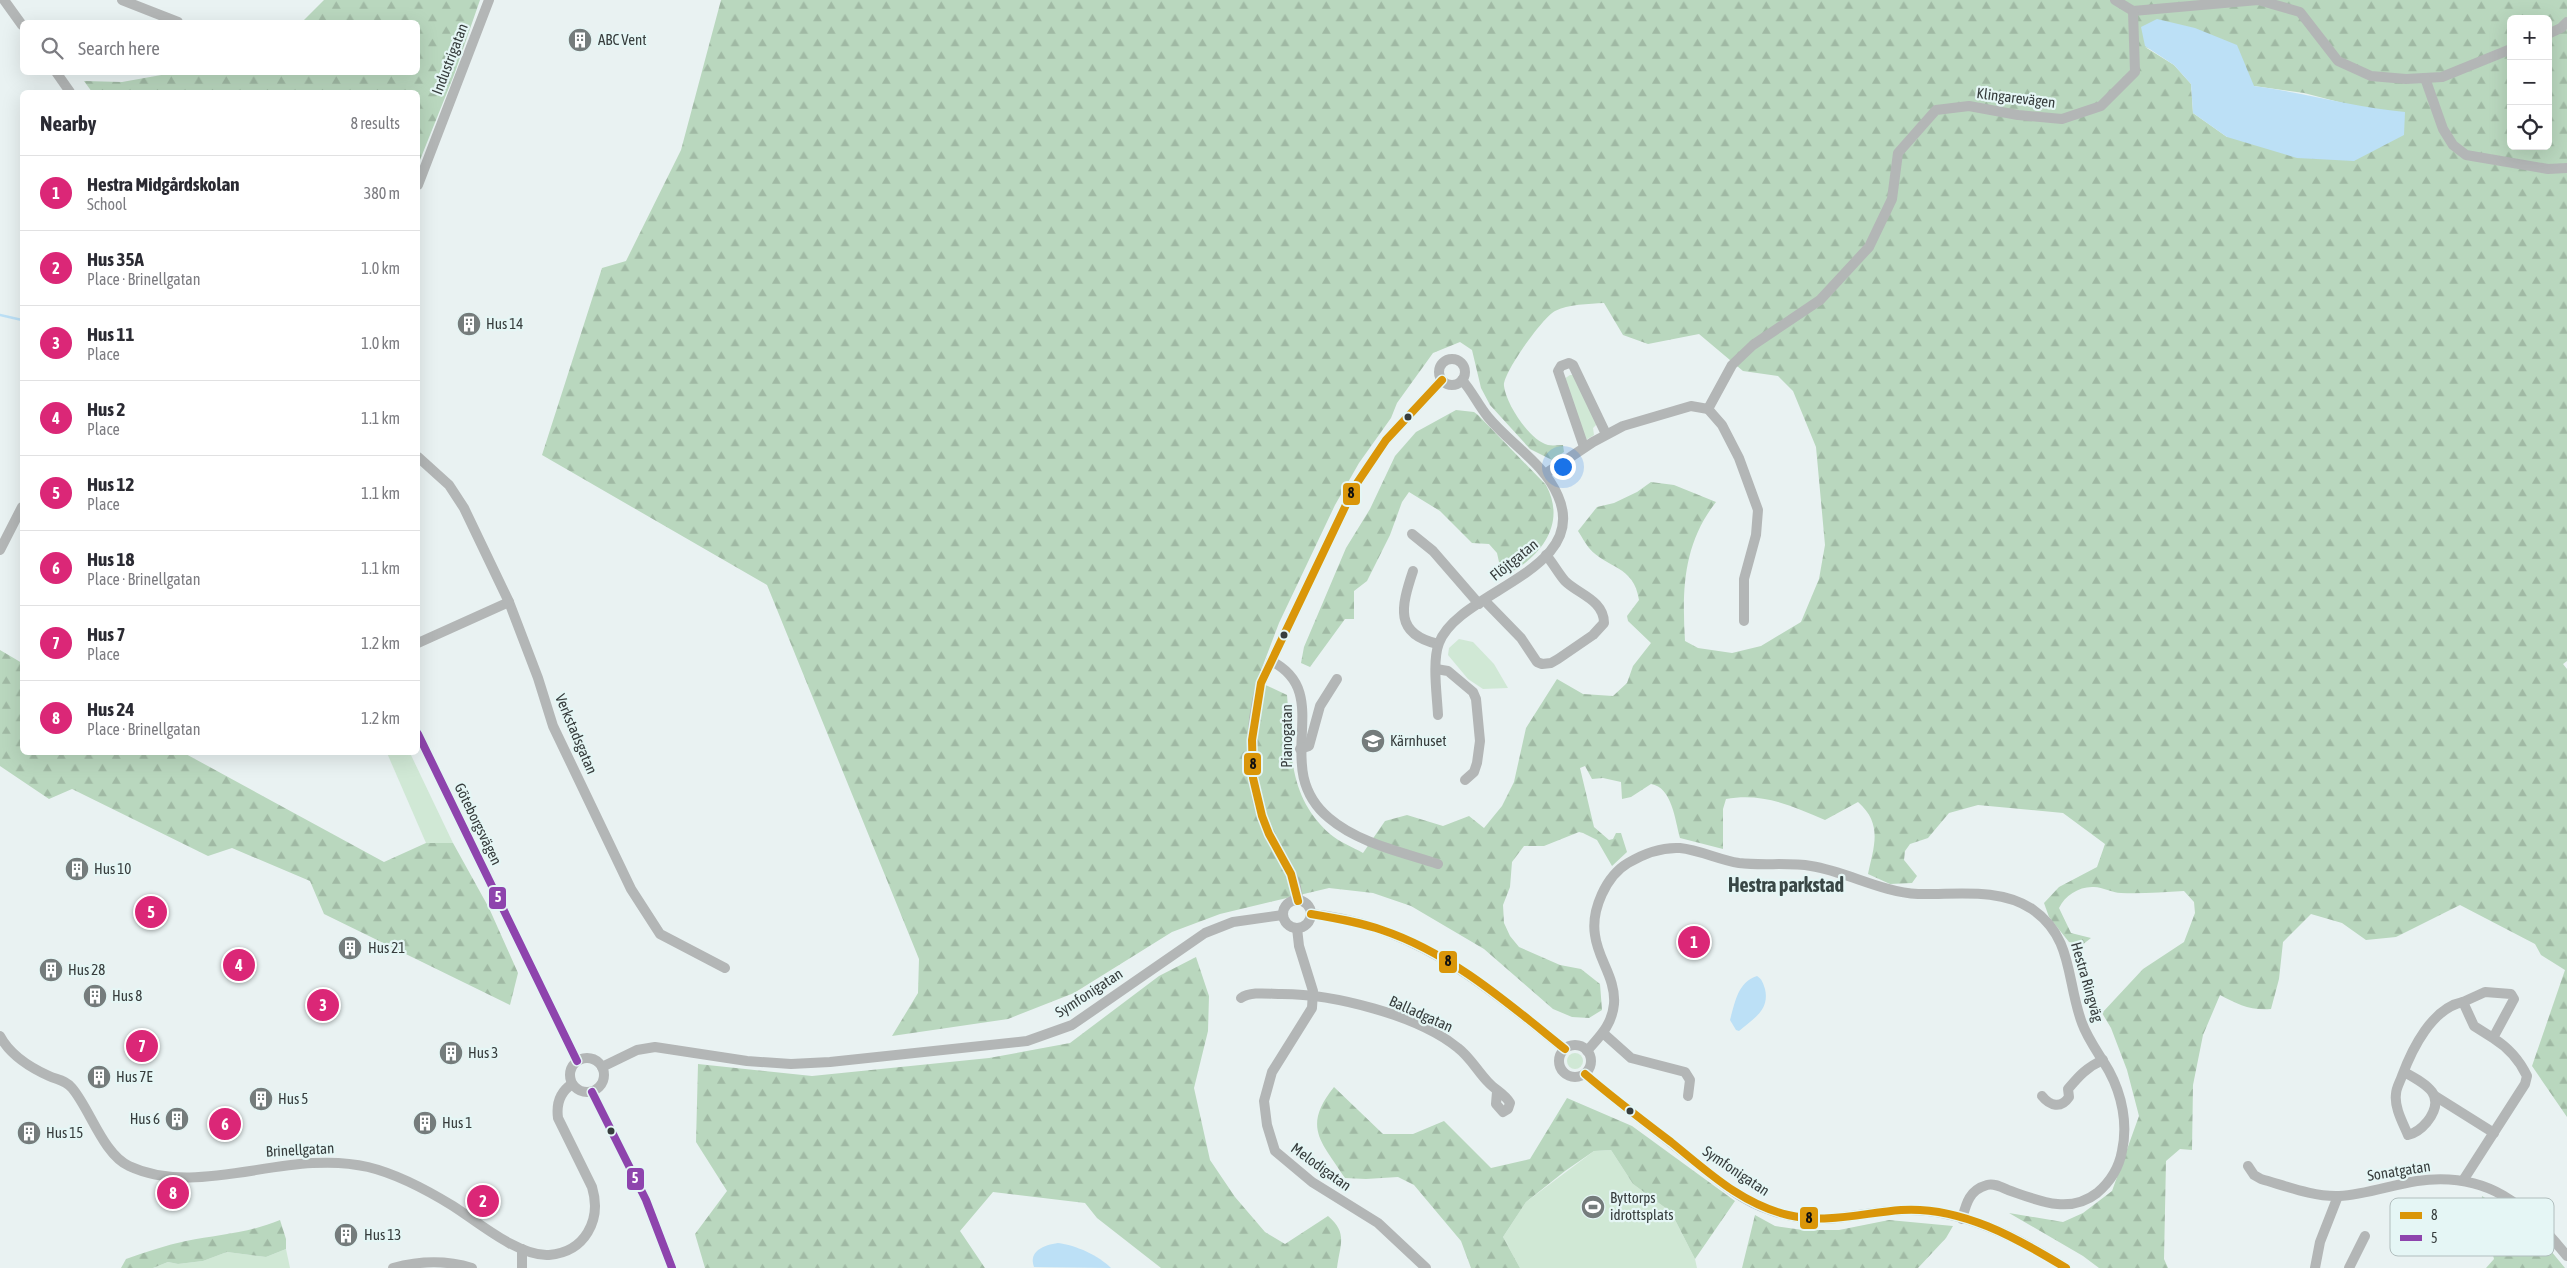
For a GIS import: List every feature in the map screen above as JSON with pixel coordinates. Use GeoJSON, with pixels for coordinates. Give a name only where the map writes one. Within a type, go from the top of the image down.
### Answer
{"type":"FeatureCollection","features":[{"type":"Feature","properties":{"kind":"street"},"geometry":{"type":"LineString","coordinates":[[4,0],[20,22]]}},
{"type":"Feature","properties":{"kind":"street"},"geometry":{"type":"LineString","coordinates":[[122,0],[173,20]]}},
{"type":"Feature","properties":{"kind":"street","name":"Industrigatan"},"geometry":{"type":"LineString","coordinates":[[420,180],[489,0]]}},
{"type":"Feature","properties":{"kind":"street"},"geometry":{"type":"LineString","coordinates":[[2115,0],[2133,11],[2258,0],[2300,12],[2338,61],[2371,76],[2406,79],[2442,77],[2507,51]]}},
{"type":"Feature","properties":{"kind":"street","name":"Klingarevägen"},"geometry":{"type":"LineString","coordinates":[[1708,409],[1732,364],[1753,345],[1820,300],[1869,248],[1892,198],[1898,153],[1936,110],[1969,106],[2018,116],[2062,119],[2101,106],[2135,72],[2133,11]]}},
{"type":"Feature","properties":{"kind":"street"},"geometry":{"type":"LineString","coordinates":[[2552,32],[2561,28],[2567,22]]}},
{"type":"Feature","properties":{"kind":"street"},"geometry":{"type":"LineString","coordinates":[[58,75],[69,90]]}},
{"type":"Feature","properties":{"kind":"street"},"geometry":{"type":"LineString","coordinates":[[2425,78],[2444,129],[2453,145],[2466,155],[2548,169],[2567,168]]}},
{"type":"Feature","properties":{"kind":"street"},"geometry":{"type":"LineString","coordinates":[[1452,358],[1463,365],[1465,371],[1462,380],[1453,385],[1442,380],[1440,367],[1443,362],[1452,358]]}},
{"type":"Feature","properties":{"kind":"street"},"geometry":{"type":"LineString","coordinates":[[1584,447],[1561,385],[1558,370],[1561,366],[1569,363],[1573,365],[1606,434]]}},
{"type":"Feature","properties":{"kind":"street"},"geometry":{"type":"LineString","coordinates":[[1298,900],[1286,906],[1283,915],[1288,924],[1297,928],[1307,924],[1311,914],[1307,905],[1298,900],[1293,877],[1269,833],[1260,807],[1252,765],[1250,741],[1261,683],[1355,486],[1368,464],[1386,440],[1442,380]]}},
{"type":"Feature","properties":{"kind":"street","name":"Flöjtgatan"},"geometry":{"type":"LineString","coordinates":[[1438,715],[1436,670],[1438,644],[1452,623],[1532,568],[1546,555],[1558,538],[1563,512],[1558,494],[1545,474],[1488,417],[1462,380]]}},
{"type":"Feature","properties":{"kind":"street"},"geometry":{"type":"LineString","coordinates":[[1545,474],[1584,447],[1623,426],[1691,406],[1708,409],[1722,425],[1739,458],[1758,510],[1756,535],[1744,579],[1744,621]]}},
{"type":"Feature","properties":{"kind":"street","name":"Verkstadsgatan"},"geometry":{"type":"LineString","coordinates":[[420,459],[449,485],[464,508],[509,602],[538,678],[553,726],[631,889],[660,934],[725,968]]}},
{"type":"Feature","properties":{"kind":"street"},"geometry":{"type":"LineString","coordinates":[[0,550],[20,511]]}},
{"type":"Feature","properties":{"kind":"street"},"geometry":{"type":"LineString","coordinates":[[1412,534],[1433,551],[1482,603],[1521,638],[1537,662],[1542,664],[1551,663],[1593,635],[1604,623],[1600,608],[1563,579],[1546,555]]}},
{"type":"Feature","properties":{"kind":"street"},"geometry":{"type":"LineString","coordinates":[[1413,571],[1403,614],[1406,626],[1413,634],[1423,640],[1438,644]]}},
{"type":"Feature","properties":{"kind":"street"},"geometry":{"type":"LineString","coordinates":[[420,642],[509,602]]}},
{"type":"Feature","properties":{"kind":"street","name":"Pianogatan"},"geometry":{"type":"LineString","coordinates":[[1271,661],[1290,673],[1302,695],[1300,765],[1306,785],[1315,803],[1328,818],[1357,835],[1438,864]]}},
{"type":"Feature","properties":{"kind":"street"},"geometry":{"type":"LineString","coordinates":[[1436,670],[1448,671],[1473,692],[1476,699],[1480,741],[1474,772],[1466,780]]}},
{"type":"Feature","properties":{"kind":"street"},"geometry":{"type":"LineString","coordinates":[[1300,750],[1309,746],[1320,706],[1337,679]]}},
{"type":"Feature","properties":{"kind":"street","name":"Göteborgsvägen"},"geometry":{"type":"LineString","coordinates":[[420,738],[577,1062]]}},
{"type":"Feature","properties":{"kind":"street","name":"Hestra Ringväg"},"geometry":{"type":"LineString","coordinates":[[1587,1051],[1603,1033],[1612,1014],[1614,997],[1610,977],[1594,935],[1602,894],[1615,873],[1626,864],[1646,854],[1679,848],[1745,863],[1812,866],[1898,892],[1974,894],[2018,902],[2041,917],[2054,932],[2065,951],[2080,1019],[2116,1086],[2124,1122],[2122,1154],[2111,1180],[2092,1196],[2068,1205],[2046,1204],[1997,1186],[1986,1185],[1970,1196],[1962,1219]]}},
{"type":"Feature","properties":{"kind":"street"},"geometry":{"type":"LineString","coordinates":[[1311,914],[1361,923],[1417,945],[1462,969],[1492,990],[1565,1049]]}},
{"type":"Feature","properties":{"kind":"street","name":"Symfonigatan"},"geometry":{"type":"LineString","coordinates":[[602,1067],[637,1050],[655,1047],[747,1061],[791,1064],[830,1062],[1027,1041],[1072,1025],[1205,933],[1234,922],[1283,915]]}},
{"type":"Feature","properties":{"kind":"street"},"geometry":{"type":"LineString","coordinates":[[1297,928],[1299,946],[1313,995]]}},
{"type":"Feature","properties":{"kind":"street"},"geometry":{"type":"LineString","coordinates":[[2435,1096],[2437,1101],[2434,1113],[2420,1130],[2408,1134],[2396,1103],[2396,1093],[2425,1029],[2452,1004],[2463,1002],[2485,992],[2511,994],[2514,999],[2493,1038]]}},
{"type":"Feature","properties":{"kind":"street","name":"Balladgatan"},"geometry":{"type":"LineString","coordinates":[[1241,998],[1246,994],[1313,995],[1369,1007],[1437,1035],[1459,1048],[1497,1092]]}},
{"type":"Feature","properties":{"kind":"street","name":"Melodigatan"},"geometry":{"type":"LineString","coordinates":[[1313,995],[1312,1008],[1272,1072],[1264,1101],[1267,1125],[1275,1151],[1312,1182],[1378,1223],[1420,1266]]}},
{"type":"Feature","properties":{"kind":"street"},"geometry":{"type":"LineString","coordinates":[[2463,1002],[2474,1026],[2508,1047],[2527,1076],[2526,1084],[2464,1179]]}},
{"type":"Feature","properties":{"kind":"street"},"geometry":{"type":"LineString","coordinates":[[1603,1033],[1631,1058],[1685,1072],[1690,1080],[1688,1096]]}},
{"type":"Feature","properties":{"kind":"street","name":"Brinellgatan"},"geometry":{"type":"LineString","coordinates":[[0,1036],[16,1057],[49,1076],[64,1080],[73,1089],[110,1148],[119,1160],[128,1166],[149,1173],[204,1177],[267,1166],[326,1161],[367,1166],[406,1181],[522,1249],[536,1255],[560,1253],[578,1244],[586,1236],[594,1222],[596,1199],[558,1118],[557,1108],[560,1096],[572,1084]]}},
{"type":"Feature","properties":{"kind":"street"},"geometry":{"type":"LineString","coordinates":[[1576,1046],[1587,1051],[1591,1061],[1585,1074],[1574,1077],[1562,1070],[1559,1059],[1565,1049],[1576,1046]]}},
{"type":"Feature","properties":{"kind":"street"},"geometry":{"type":"LineString","coordinates":[[589,1059],[602,1067],[603,1082],[592,1092],[580,1091],[572,1084],[571,1070],[577,1062],[589,1059]]}},
{"type":"Feature","properties":{"kind":"street"},"geometry":{"type":"LineString","coordinates":[[2042,1096],[2048,1103],[2059,1106],[2065,1104],[2069,1097],[2068,1090],[2079,1075],[2089,1066],[2103,1060]]}},
{"type":"Feature","properties":{"kind":"street"},"geometry":{"type":"LineString","coordinates":[[2404,1072],[2426,1086],[2435,1096],[2494,1133]]}},
{"type":"Feature","properties":{"kind":"street","name":"Symfonigatan"},"geometry":{"type":"LineString","coordinates":[[1585,1074],[1722,1182],[1755,1204],[1770,1210],[1822,1220],[1906,1210],[1962,1219],[2014,1239],[2066,1268]]}},
{"type":"Feature","properties":{"kind":"street"},"geometry":{"type":"LineString","coordinates":[[592,1092],[646,1200],[672,1268]]}},
{"type":"Feature","properties":{"kind":"street","name":"Sonatgatan"},"geometry":{"type":"LineString","coordinates":[[2248,1166],[2254,1175],[2261,1180],[2323,1196],[2338,1196],[2418,1181],[2464,1179],[2489,1187],[2507,1198]]}},
{"type":"Feature","properties":{"kind":"street"},"geometry":{"type":"LineString","coordinates":[[2314,1268],[2320,1242],[2338,1196]]}},
{"type":"Feature","properties":{"kind":"street"},"geometry":{"type":"LineString","coordinates":[[2349,1268],[2365,1236]]}},
{"type":"Feature","properties":{"kind":"street","name":"Sonatgatan"},"geometry":{"type":"LineString","coordinates":[[2554,1240],[2567,1256]]}},
{"type":"Feature","properties":{"kind":"street"},"geometry":{"type":"LineString","coordinates":[[522,1249],[522,1268]]}},
{"type":"Feature","properties":{"kind":"street"},"geometry":{"type":"LineString","coordinates":[[394,1268],[410,1264],[438,1262],[472,1268]]}},
{"type":"Feature","properties":{"kind":"green space"},"geometry":{"type":"Polygon","coordinates":[[[324,0],[480,0],[454,75],[420,160],[420,90],[91,90],[84,81],[122,82],[161,75],[420,75],[420,20],[304,20],[324,0]]]}},
{"type":"Feature","properties":{"kind":"green space"},"geometry":{"type":"Polygon","coordinates":[[[721,0],[2567,0],[2567,661],[2563,664],[2567,669],[2567,1117],[2532,1066],[2565,970],[2541,955],[2535,944],[2460,905],[2396,937],[2366,940],[2342,923],[2311,914],[2283,942],[2279,979],[2271,1009],[2251,1008],[2220,995],[2203,1035],[2193,1085],[2192,1150],[2180,1149],[2166,1161],[2164,1259],[2168,1268],[2099,1268],[2083,1256],[2009,1213],[2063,1222],[2083,1213],[2112,1191],[2139,1116],[2127,1070],[2111,1028],[2102,1013],[2143,969],[2184,942],[2195,913],[2194,902],[2184,891],[2121,893],[2089,887],[2074,892],[2065,899],[2059,908],[2071,933],[2091,938],[2082,945],[2069,942],[2049,917],[2044,903],[2059,887],[2097,867],[2105,844],[2063,813],[1978,805],[1949,813],[1928,838],[1910,844],[1905,851],[1904,860],[1917,876],[1912,883],[1890,884],[1868,874],[1874,845],[1874,827],[1866,810],[1858,802],[1825,820],[1789,805],[1765,799],[1739,797],[1726,799],[1723,809],[1723,849],[1680,838],[1671,805],[1664,791],[1658,786],[1651,784],[1631,797],[1622,799],[1621,782],[1603,778],[1592,779],[1585,766],[1580,768],[1594,827],[1609,840],[1613,839],[1616,833],[1621,833],[1627,852],[1612,866],[1597,840],[1579,832],[1544,846],[1524,846],[1512,862],[1510,887],[1503,905],[1504,923],[1510,936],[1519,947],[1560,965],[1581,969],[1600,984],[1602,1010],[1589,1018],[1572,1017],[1553,1009],[1484,949],[1411,906],[1373,893],[1329,888],[1220,914],[1172,932],[1074,993],[1008,1019],[892,1036],[918,993],[919,959],[767,585],[542,455],[602,268],[626,261],[681,150],[721,0]],[[2145,47],[2174,65],[2191,84],[2193,113],[2227,137],[2362,108],[2304,93],[2254,86],[2145,47]],[[1604,303],[1566,307],[1549,315],[1524,346],[1505,380],[1506,394],[1514,412],[1534,437],[1550,445],[1563,445],[1564,452],[1552,460],[1530,449],[1490,405],[1481,388],[1472,350],[1460,342],[1433,353],[1397,403],[1391,418],[1359,463],[1335,505],[1279,623],[1257,681],[1287,695],[1294,770],[1298,787],[1305,803],[1330,834],[1363,853],[1385,821],[1407,815],[1443,826],[1469,816],[1484,828],[1502,806],[1514,782],[1526,728],[1557,679],[1583,694],[1613,696],[1627,683],[1633,666],[1651,643],[1628,621],[1627,616],[1639,600],[1632,580],[1619,569],[1596,555],[1578,531],[1597,507],[1614,503],[1637,492],[1651,482],[1674,485],[1716,502],[1697,534],[1687,568],[1684,604],[1685,641],[1698,648],[1732,653],[1761,646],[1801,622],[1819,579],[1825,545],[1816,447],[1793,391],[1778,376],[1743,371],[1699,334],[1648,344],[1623,335],[1604,303]]]}},
{"type":"Feature","properties":{"kind":"green space"},"geometry":{"type":"Polygon","coordinates":[[[1570,375],[1575,375],[1598,423],[1593,428],[1594,435],[1586,440],[1564,379],[1570,375]]]}},
{"type":"Feature","properties":{"kind":"green space"},"geometry":{"type":"Polygon","coordinates":[[[1456,410],[1474,412],[1478,415],[1546,485],[1552,499],[1554,513],[1552,526],[1547,538],[1530,559],[1506,575],[1501,571],[1497,553],[1489,544],[1472,543],[1440,511],[1409,492],[1402,502],[1390,535],[1367,581],[1354,591],[1354,619],[1345,619],[1310,667],[1301,663],[1304,647],[1346,548],[1370,509],[1395,456],[1416,432],[1456,410]]]}},
{"type":"Feature","properties":{"kind":"green space"},"geometry":{"type":"Polygon","coordinates":[[[1459,639],[1473,642],[1494,664],[1508,688],[1483,689],[1468,679],[1448,655],[1449,648],[1459,639]]]}},
{"type":"Feature","properties":{"kind":"green space"},"geometry":{"type":"Polygon","coordinates":[[[0,650],[20,662],[20,755],[188,755],[384,862],[426,843],[453,843],[489,908],[518,973],[510,1005],[324,914],[310,881],[232,848],[208,856],[72,789],[49,799],[0,766],[0,650]]]}},
{"type":"Feature","properties":{"kind":"green space"},"geometry":{"type":"Polygon","coordinates":[[[388,755],[411,755],[453,843],[426,843],[388,755]]]}},
{"type":"Feature","properties":{"kind":"green space"},"geometry":{"type":"Polygon","coordinates":[[[1196,957],[1209,996],[1208,1031],[1194,1088],[1210,1160],[1235,1197],[1265,1232],[1285,1244],[1328,1216],[1338,1228],[1341,1239],[1337,1268],[1161,1268],[1097,1218],[1085,1203],[993,1192],[960,1231],[985,1268],[705,1268],[695,1234],[727,1191],[696,1142],[698,1064],[812,1076],[989,1058],[1070,1043],[1159,976],[1196,957]]]}},
{"type":"Feature","properties":{"kind":"green space"},"geometry":{"type":"Polygon","coordinates":[[[1572,1053],[1578,1053],[1583,1058],[1581,1067],[1572,1069],[1567,1064],[1567,1058],[1572,1053]]]}},
{"type":"Feature","properties":{"kind":"green space"},"geometry":{"type":"Polygon","coordinates":[[[1334,1087],[1383,1134],[1413,1134],[1444,1121],[1491,1168],[1530,1159],[1567,1098],[1632,1126],[1735,1201],[1695,1259],[1671,1212],[1633,1184],[1611,1150],[1594,1151],[1526,1202],[1503,1237],[1520,1268],[1471,1268],[1461,1241],[1414,1185],[1398,1177],[1345,1178],[1318,1134],[1319,1113],[1324,1101],[1334,1087]]]}},
{"type":"Feature","properties":{"kind":"green space","name":"Byttorps idrottsplats"},"geometry":{"type":"Polygon","coordinates":[[[1611,1150],[1633,1184],[1671,1212],[1695,1259],[1697,1268],[1520,1268],[1503,1237],[1526,1202],[1594,1151],[1611,1150]]]}},
{"type":"Feature","properties":{"kind":"green space"},"geometry":{"type":"Polygon","coordinates":[[[1755,1215],[1775,1226],[1803,1230],[1839,1230],[1889,1220],[1953,1226],[1946,1238],[1918,1268],[1742,1268],[1755,1215]]]}},
{"type":"Feature","properties":{"kind":"green space"},"geometry":{"type":"Polygon","coordinates":[[[280,1220],[286,1239],[286,1249],[266,1257],[227,1252],[203,1261],[178,1264],[168,1262],[153,1268],[121,1268],[126,1259],[164,1247],[186,1241],[245,1231],[280,1220]]]}},
{"type":"Feature","properties":{"kind":"green space"},"geometry":{"type":"Polygon","coordinates":[[[286,1249],[290,1268],[153,1268],[168,1262],[178,1264],[203,1261],[227,1252],[266,1257],[286,1249]]]}},
{"type":"Feature","properties":{"kind":"green space"},"geometry":{"type":"Polygon","coordinates":[[[2554,1255],[2565,1268],[2486,1268],[2494,1259],[2493,1256],[2554,1255]]]}},
{"type":"Feature","properties":{"kind":"water"},"geometry":{"type":"Polygon","coordinates":[[[2157,19],[2195,28],[2237,45],[2254,86],[2367,107],[2405,112],[2404,135],[2354,161],[2297,158],[2227,137],[2193,113],[2191,84],[2174,65],[2145,46],[2141,27],[2157,19]]]}},
{"type":"Feature","properties":{"kind":"water"},"geometry":{"type":"Polygon","coordinates":[[[1757,976],[1765,989],[1765,1003],[1755,1018],[1739,1031],[1736,1030],[1730,1020],[1738,994],[1745,983],[1757,976]]]}},
{"type":"Feature","properties":{"kind":"water"},"geometry":{"type":"Polygon","coordinates":[[[1058,1243],[1087,1252],[1111,1268],[1034,1267],[1033,1257],[1038,1250],[1058,1243]]]}},
{"type":"Feature","properties":{"kind":"waterway"},"geometry":{"type":"LineString","coordinates":[[0,315],[20,320]]}},
{"type":"Feature","properties":{"kind":"transit line","name":"8"},"geometry":{"type":"LineString","coordinates":[[1298,901],[1291,874],[1269,834],[1262,816],[1253,778],[1252,740],[1261,683],[1355,486],[1386,440],[1442,380]]}},
{"type":"Feature","properties":{"kind":"transit line","name":"5"},"geometry":{"type":"LineString","coordinates":[[420,738],[577,1061]]}},
{"type":"Feature","properties":{"kind":"transit line","name":"8"},"geometry":{"type":"LineString","coordinates":[[1311,914],[1347,920],[1373,927],[1432,952],[1478,981],[1565,1049]]}},
{"type":"Feature","properties":{"kind":"transit line","name":"8"},"geometry":{"type":"LineString","coordinates":[[1585,1074],[1711,1175],[1740,1195],[1771,1210],[1788,1215],[1816,1218],[1844,1217],[1901,1210],[1945,1213],[1988,1226],[2008,1235],[2066,1268]]}},
{"type":"Feature","properties":{"kind":"transit line","name":"5"},"geometry":{"type":"LineString","coordinates":[[592,1092],[646,1200],[672,1268]]}},
{"type":"Feature","properties":{"kind":"place","name":"ABC Vent"},"geometry":{"type":"Point","coordinates":[580,40]}},
{"type":"Feature","properties":{"kind":"place","name":"Hus 14"},"geometry":{"type":"Point","coordinates":[469,324]}},
{"type":"Feature","properties":{"kind":"place","name":"Kärnhuset"},"geometry":{"type":"Point","coordinates":[1373,741]}},
{"type":"Feature","properties":{"kind":"place","name":"Hus 10"},"geometry":{"type":"Point","coordinates":[77,869]}},
{"type":"Feature","properties":{"kind":"place","name":"Hus 12"},"geometry":{"type":"Point","coordinates":[151,912]}},
{"type":"Feature","properties":{"kind":"place","name":"Hestra Midgårdskolan"},"geometry":{"type":"Point","coordinates":[1694,942]}},
{"type":"Feature","properties":{"kind":"place","name":"Hus 21"},"geometry":{"type":"Point","coordinates":[350,948]}},
{"type":"Feature","properties":{"kind":"place","name":"Hus 2"},"geometry":{"type":"Point","coordinates":[239,965]}},
{"type":"Feature","properties":{"kind":"place","name":"Hus 28"},"geometry":{"type":"Point","coordinates":[51,970]}},
{"type":"Feature","properties":{"kind":"place","name":"Hus 8"},"geometry":{"type":"Point","coordinates":[95,996]}},
{"type":"Feature","properties":{"kind":"place","name":"Hus 11"},"geometry":{"type":"Point","coordinates":[323,1005]}},
{"type":"Feature","properties":{"kind":"place","name":"Hus 7"},"geometry":{"type":"Point","coordinates":[142,1046]}},
{"type":"Feature","properties":{"kind":"place","name":"Hus 3"},"geometry":{"type":"Point","coordinates":[451,1053]}},
{"type":"Feature","properties":{"kind":"place","name":"Hus 7E"},"geometry":{"type":"Point","coordinates":[99,1077]}},
{"type":"Feature","properties":{"kind":"place","name":"Hus 5"},"geometry":{"type":"Point","coordinates":[261,1099]}},
{"type":"Feature","properties":{"kind":"place","name":"Hus 6"},"geometry":{"type":"Point","coordinates":[177,1119]}},
{"type":"Feature","properties":{"kind":"place","name":"Hus 1"},"geometry":{"type":"Point","coordinates":[425,1123]}},
{"type":"Feature","properties":{"kind":"place","name":"Hus 18"},"geometry":{"type":"Point","coordinates":[225,1124]}},
{"type":"Feature","properties":{"kind":"place","name":"Hus 15"},"geometry":{"type":"Point","coordinates":[29,1133]}},
{"type":"Feature","properties":{"kind":"place","name":"Hus 24"},"geometry":{"type":"Point","coordinates":[173,1193]}},
{"type":"Feature","properties":{"kind":"place","name":"Hus 35A"},"geometry":{"type":"Point","coordinates":[483,1201]}},
{"type":"Feature","properties":{"kind":"place","name":"Byttorps idrottsplats"},"geometry":{"type":"Point","coordinates":[1593,1207]}},
{"type":"Feature","properties":{"kind":"place","name":"Hus 13"},"geometry":{"type":"Point","coordinates":[346,1235]}},
{"type":"Feature","properties":{"kind":"district","name":"Hestra parkstad"},"geometry":{"type":"Point","coordinates":[1786,885]}}]}
